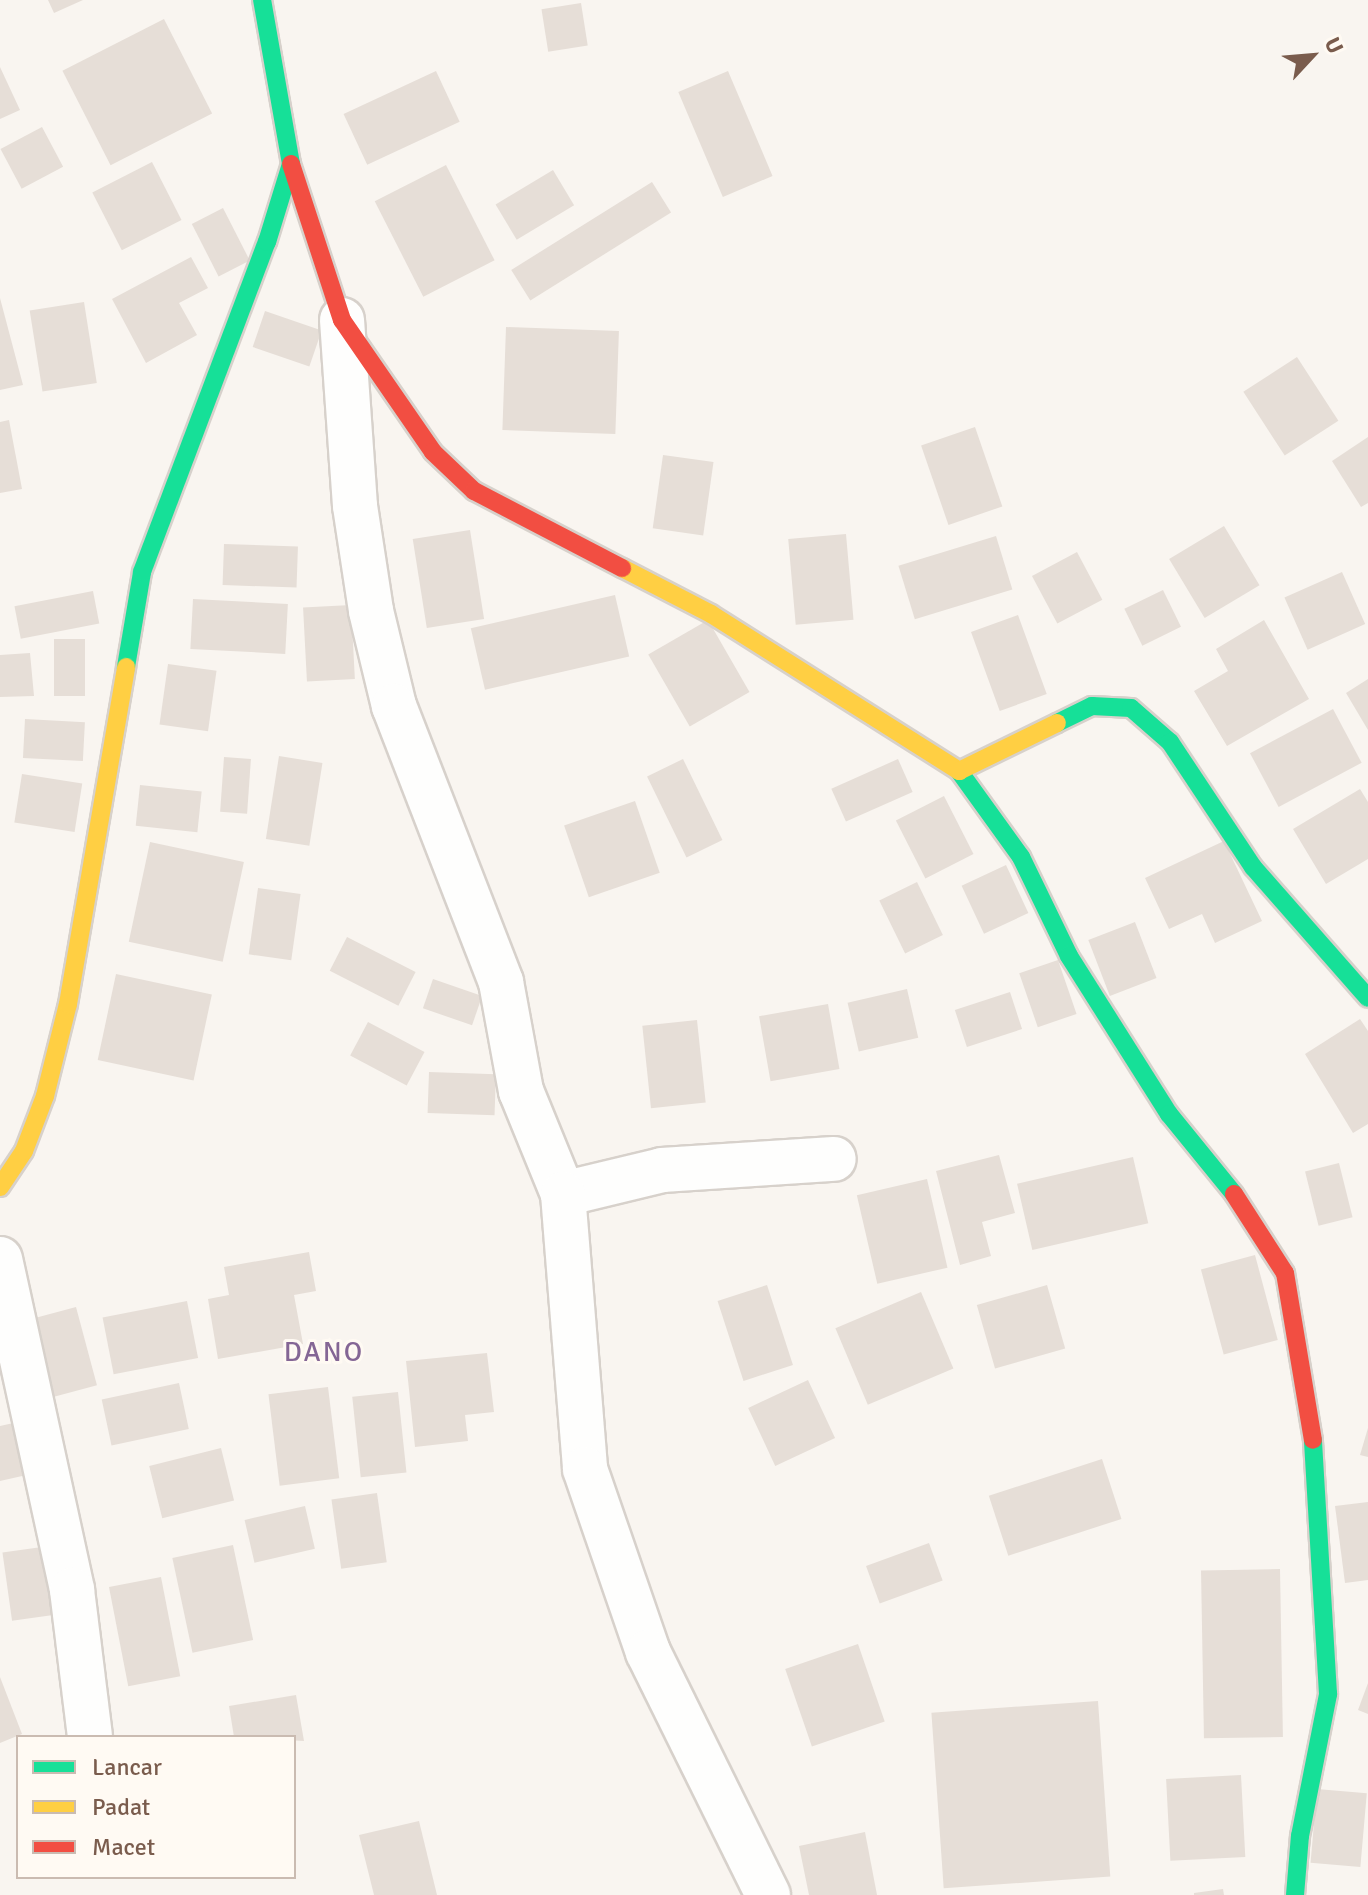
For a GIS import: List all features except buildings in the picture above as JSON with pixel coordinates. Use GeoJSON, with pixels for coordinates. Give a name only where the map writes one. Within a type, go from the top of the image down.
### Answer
{"type":"FeatureCollection","features":[{"type":"Feature","properties":{"kind":"street"},"geometry":{"type":"LineString","coordinates":[[262,0],[291,164],[342,320],[355,506],[371,611],[394,706],[501,982],[521,1091],[563,1194],[585,1469],[648,1652],[768,1895]]}},
{"type":"Feature","properties":{"kind":"street"},"geometry":{"type":"LineString","coordinates":[[0,1187],[24,1151],[45,1096],[68,1004],[142,572],[197,417],[267,242],[291,164]]}},
{"type":"Feature","properties":{"kind":"street"},"geometry":{"type":"LineString","coordinates":[[342,320],[433,452],[474,491],[711,614],[959,771],[1021,857],[1069,956],[1169,1114],[1253,1218],[1285,1273],[1312,1428],[1328,1694],[1300,1836],[1295,1895]]}},
{"type":"Feature","properties":{"kind":"street"},"geometry":{"type":"LineString","coordinates":[[959,771],[1092,706],[1131,708],[1170,742],[1253,867],[1368,998]]}},
{"type":"Feature","properties":{"kind":"street"},"geometry":{"type":"LineString","coordinates":[[563,1194],[662,1170],[834,1159]]}},
{"type":"Feature","properties":{"kind":"street"},"geometry":{"type":"LineString","coordinates":[[0,1259],[66,1560],[90,1735]]}},
{"type":"Feature","properties":{"kind":"traffic: fast"},"geometry":{"type":"LineString","coordinates":[[126,667],[142,572],[267,242],[291,164],[262,0]]}},
{"type":"Feature","properties":{"kind":"traffic: fast"},"geometry":{"type":"LineString","coordinates":[[1057,723],[1092,706],[1131,708],[1170,742],[1253,867],[1368,998]]}},
{"type":"Feature","properties":{"kind":"traffic: fast"},"geometry":{"type":"LineString","coordinates":[[959,771],[1021,857],[1069,956],[1169,1114],[1234,1194]]}},
{"type":"Feature","properties":{"kind":"traffic: fast"},"geometry":{"type":"LineString","coordinates":[[1295,1895],[1300,1836],[1328,1694],[1313,1440]]}},
{"type":"Feature","properties":{"kind":"traffic: slow"},"geometry":{"type":"LineString","coordinates":[[622,568],[711,614],[959,771],[1057,723]]}},
{"type":"Feature","properties":{"kind":"traffic: slow"},"geometry":{"type":"LineString","coordinates":[[0,1187],[24,1151],[45,1096],[68,1004],[126,667]]}},
{"type":"Feature","properties":{"kind":"traffic: jam"},"geometry":{"type":"LineString","coordinates":[[291,164],[342,320],[433,452],[474,491],[622,568]]}},
{"type":"Feature","properties":{"kind":"traffic: jam"},"geometry":{"type":"LineString","coordinates":[[1234,1194],[1285,1273],[1313,1440]]}},
{"type":"Feature","properties":{"kind":"district","name":"DANO"},"geometry":{"type":"Point","coordinates":[324,1352]}}]}
